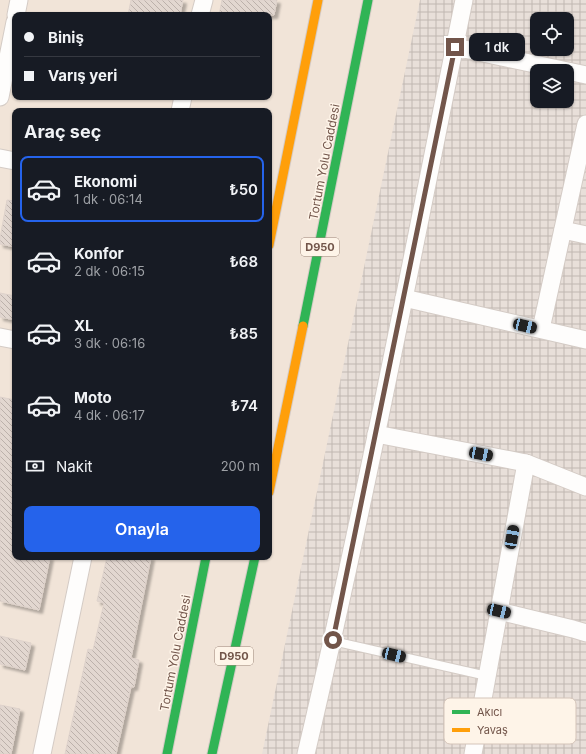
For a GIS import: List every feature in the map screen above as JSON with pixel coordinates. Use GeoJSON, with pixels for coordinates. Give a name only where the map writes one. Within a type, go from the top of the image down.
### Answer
{"type":"FeatureCollection","features":[{"type":"Feature","properties":{"kind":"highway"},"geometry":{"type":"LineString","coordinates":[[272,212],[274,190],[318,0]]}},
{"type":"Feature","properties":{"kind":"highway","name":"Tortum Yolu Caddesi"},"geometry":{"type":"LineString","coordinates":[[272,478],[317,260],[368,0]]}},
{"type":"Feature","properties":{"kind":"highway","name":"Tortum Yolu Caddesi"},"geometry":{"type":"LineString","coordinates":[[167,754],[205,560]]}},
{"type":"Feature","properties":{"kind":"highway","name":"D950"},"geometry":{"type":"LineString","coordinates":[[212,754],[254,560]]}},
{"type":"Feature","properties":{"kind":"street"},"geometry":{"type":"LineString","coordinates":[[17,12],[19,0]]}},
{"type":"Feature","properties":{"kind":"street"},"geometry":{"type":"LineString","coordinates":[[201,12],[204,0]]}},
{"type":"Feature","properties":{"kind":"street"},"geometry":{"type":"LineString","coordinates":[[306,754],[333,640],[464,0]]}},
{"type":"Feature","properties":{"kind":"street"},"geometry":{"type":"LineString","coordinates":[[0,97],[12,37]]}},
{"type":"Feature","properties":{"kind":"street"},"geometry":{"type":"LineString","coordinates":[[455,47],[586,75]]}},
{"type":"Feature","properties":{"kind":"street"},"geometry":{"type":"LineString","coordinates":[[541,329],[586,124]]}},
{"type":"Feature","properties":{"kind":"street"},"geometry":{"type":"LineString","coordinates":[[0,158],[12,160]]}},
{"type":"Feature","properties":{"kind":"street"},"geometry":{"type":"LineString","coordinates":[[563,230],[586,235]]}},
{"type":"Feature","properties":{"kind":"street"},"geometry":{"type":"LineString","coordinates":[[404,298],[586,340]]}},
{"type":"Feature","properties":{"kind":"street"},"geometry":{"type":"LineString","coordinates":[[0,337],[12,339]]}},
{"type":"Feature","properties":{"kind":"street"},"geometry":{"type":"LineString","coordinates":[[376,434],[526,463],[586,486]]}},
{"type":"Feature","properties":{"kind":"street"},"geometry":{"type":"LineString","coordinates":[[483,698],[526,463]]}},
{"type":"Feature","properties":{"kind":"street"},"geometry":{"type":"LineString","coordinates":[[42,754],[82,560]]}},
{"type":"Feature","properties":{"kind":"street"},"geometry":{"type":"LineString","coordinates":[[499,611],[586,633]]}},
{"type":"Feature","properties":{"kind":"street"},"geometry":{"type":"LineString","coordinates":[[473,754],[475,744]]}},
{"type":"Feature","properties":{"kind":"lane"},"geometry":{"type":"LineString","coordinates":[[333,640],[487,676]]}},
{"type":"Feature","properties":{"kind":"shaded area"},"geometry":{"type":"Polygon","coordinates":[[[0,0],[586,0],[586,754],[0,754],[0,0]]]}},
{"type":"Feature","properties":{"kind":"shaded area"},"geometry":{"type":"Polygon","coordinates":[[[420,0],[586,0],[586,754],[262,754],[420,0]]]}},
{"type":"Feature","properties":{"kind":"building"},"geometry":{"type":"Polygon","coordinates":[[[131,0],[183,0],[181,12],[129,12],[131,0]]]}},
{"type":"Feature","properties":{"kind":"building"},"geometry":{"type":"Polygon","coordinates":[[[222,0],[277,0],[274,15],[272,15],[272,12],[220,12],[222,0]]]}},
{"type":"Feature","properties":{"kind":"building"},"geometry":{"type":"Polygon","coordinates":[[[7,200],[12,201],[12,246],[0,244],[7,200]]]}},
{"type":"Feature","properties":{"kind":"building"},"geometry":{"type":"Polygon","coordinates":[[[0,293],[12,295],[12,319],[0,317],[0,293]]]}},
{"type":"Feature","properties":{"kind":"building"},"geometry":{"type":"Polygon","coordinates":[[[0,397],[12,399],[12,560],[49,560],[39,610],[0,601],[0,397]]]}},
{"type":"Feature","properties":{"kind":"building"},"geometry":{"type":"Polygon","coordinates":[[[106,560],[150,560],[131,658],[139,660],[134,687],[131,687],[116,754],[65,754],[88,649],[93,650],[104,603],[97,601],[106,560]]]}},
{"type":"Feature","properties":{"kind":"building"},"geometry":{"type":"Polygon","coordinates":[[[0,636],[31,643],[25,670],[0,664],[0,636]]]}},
{"type":"Feature","properties":{"kind":"building"},"geometry":{"type":"Polygon","coordinates":[[[0,705],[20,709],[11,754],[0,754],[0,705]]]}},
{"type":"Feature","properties":{"kind":"traffic: fast"},"geometry":{"type":"LineString","coordinates":[[303,326],[368,0]]}},
{"type":"Feature","properties":{"kind":"traffic: fast"},"geometry":{"type":"LineString","coordinates":[[167,754],[205,560]]}},
{"type":"Feature","properties":{"kind":"traffic: fast"},"geometry":{"type":"LineString","coordinates":[[212,754],[254,560]]}},
{"type":"Feature","properties":{"kind":"traffic: slow"},"geometry":{"type":"LineString","coordinates":[[272,230],[318,0]]}},
{"type":"Feature","properties":{"kind":"traffic: slow"},"geometry":{"type":"LineString","coordinates":[[272,477],[303,326]]}},
{"type":"Feature","properties":{"kind":"route"},"geometry":{"type":"LineString","coordinates":[[333,640],[455,47]]}}]}
